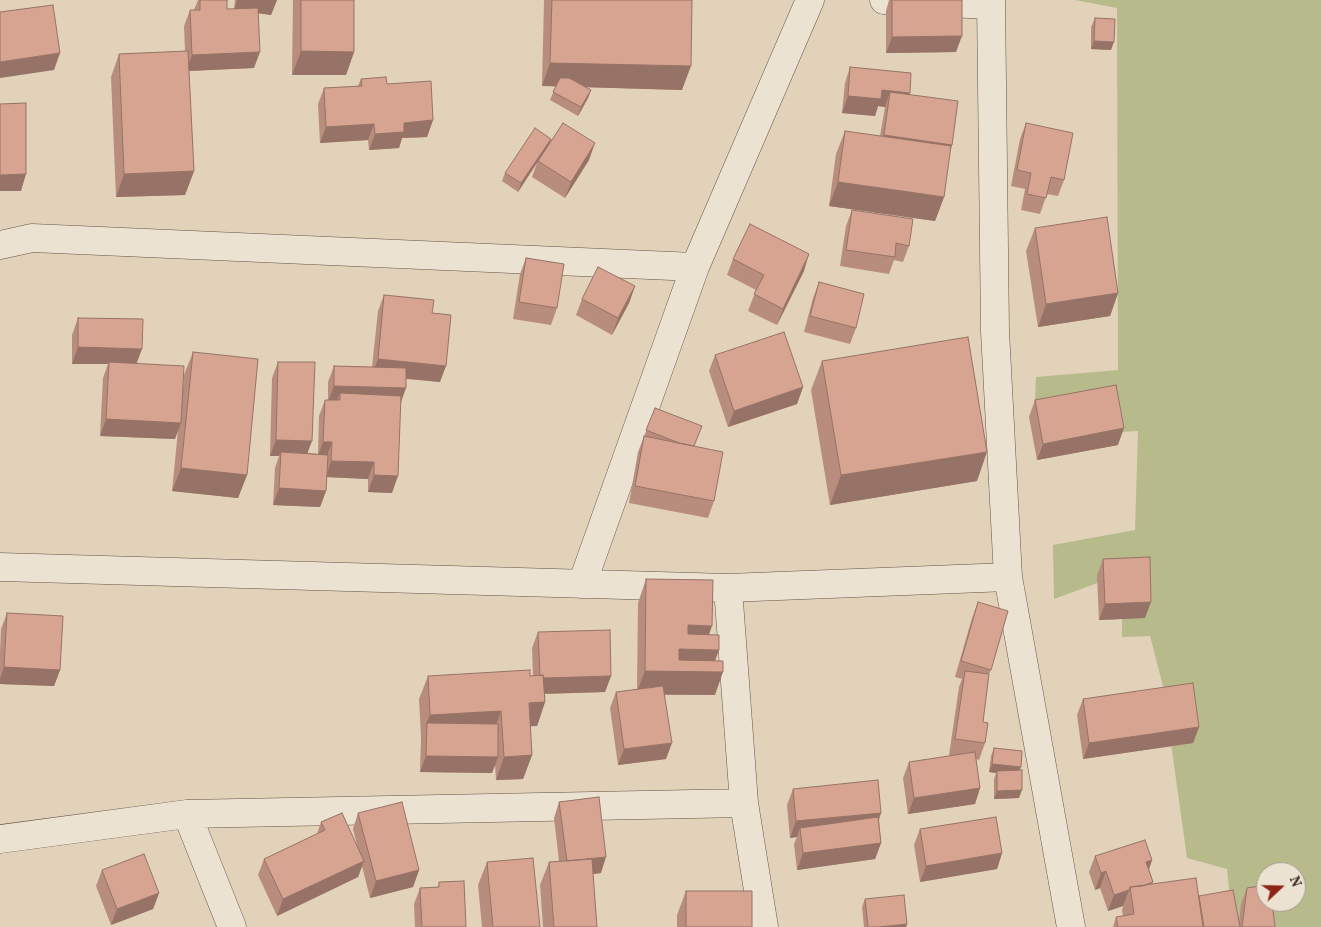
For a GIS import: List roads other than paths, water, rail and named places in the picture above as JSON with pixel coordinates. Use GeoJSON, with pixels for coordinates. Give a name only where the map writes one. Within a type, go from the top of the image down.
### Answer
{"type":"FeatureCollection","features":[{"type":"Feature","properties":{"kind":"street"},"geometry":{"type":"LineString","coordinates":[[582,584],[695,267],[810,0]]}},
{"type":"Feature","properties":{"kind":"street"},"geometry":{"type":"LineString","coordinates":[[884,0],[991,3],[995,331],[1008,577],[1071,927]]}},
{"type":"Feature","properties":{"kind":"street"},"geometry":{"type":"LineString","coordinates":[[0,245],[32,238],[695,267]]}},
{"type":"Feature","properties":{"kind":"street"},"geometry":{"type":"LineString","coordinates":[[0,567],[728,588],[1008,577]]}},
{"type":"Feature","properties":{"kind":"street"},"geometry":{"type":"LineString","coordinates":[[728,588],[744,803],[764,927]]}},
{"type":"Feature","properties":{"kind":"street"},"geometry":{"type":"LineString","coordinates":[[0,840],[187,814],[744,803]]}},
{"type":"Feature","properties":{"kind":"street"},"geometry":{"type":"LineString","coordinates":[[187,814],[232,927]]}}]}
